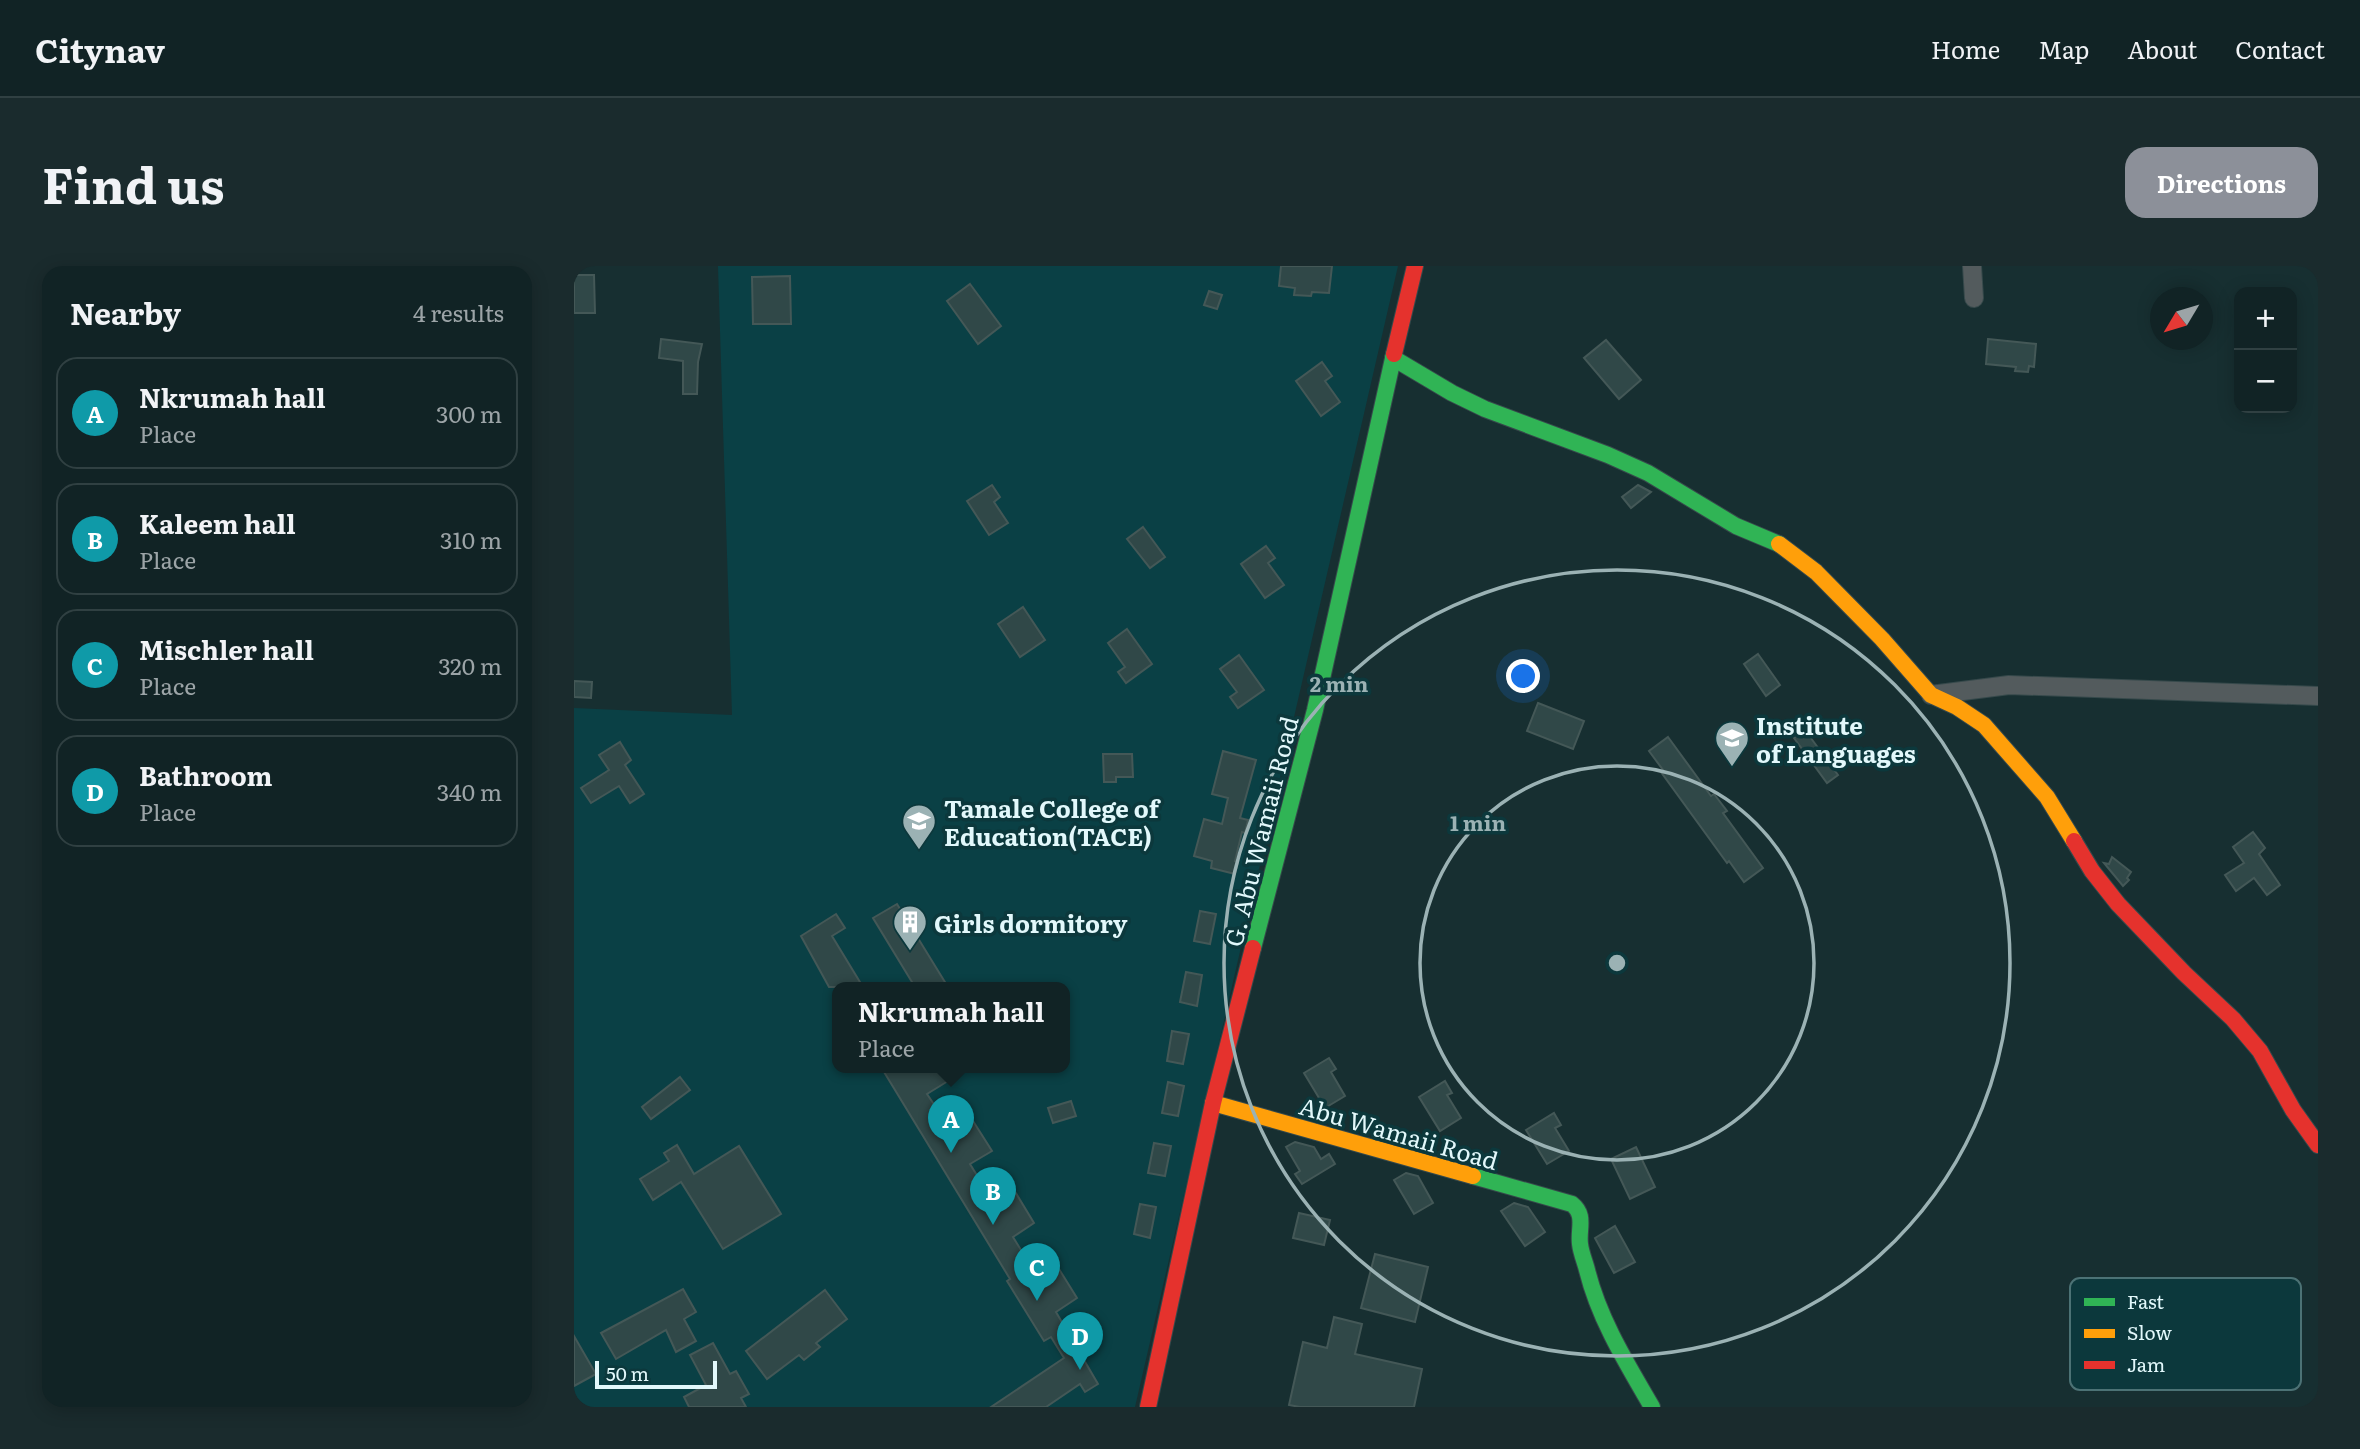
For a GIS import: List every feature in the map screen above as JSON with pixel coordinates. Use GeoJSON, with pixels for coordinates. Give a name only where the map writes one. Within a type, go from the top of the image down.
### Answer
{"type":"FeatureCollection","features":[{"type":"Feature","properties":{"kind":"street","name":"G. Abu Wamaii Road"},"geometry":{"type":"LineString","coordinates":[[1148,1407],[1213,1103],[1315,710],[1368,459],[1415,266]]}},
{"type":"Feature","properties":{"kind":"street"},"geometry":{"type":"LineString","coordinates":[[1972,266],[1974,298]]}},
{"type":"Feature","properties":{"kind":"street"},"geometry":{"type":"LineString","coordinates":[[1394,358],[1452,393],[1485,409],[1608,455],[1648,473],[1736,526],[1783,545],[1825,580],[1931,695],[1957,707],[1984,725],[2021,765],[2047,797],[2092,871],[2118,904],[2260,1051],[2293,1110],[2318,1145]]}},
{"type":"Feature","properties":{"kind":"street"},"geometry":{"type":"LineString","coordinates":[[1931,695],[2022,685],[2318,696]]}},
{"type":"Feature","properties":{"kind":"street","name":"Abu Wamaii Road"},"geometry":{"type":"LineString","coordinates":[[1213,1103],[1572,1204],[1581,1217],[1580,1243],[1593,1296],[1633,1375],[1653,1407]]}},
{"type":"Feature","properties":{"kind":"shaded area","name":"Tamale College of Education(TACE)"},"geometry":{"type":"Polygon","coordinates":[[[718,266],[1398,266],[1135,1407],[574,1407],[574,708],[732,715],[718,266]]]}},
{"type":"Feature","properties":{"kind":"building"},"geometry":{"type":"Polygon","coordinates":[[[1281,266],[1332,266],[1329,293],[1294,295],[1295,288],[1279,286],[1281,266]]]}},
{"type":"Feature","properties":{"kind":"building"},"geometry":{"type":"Polygon","coordinates":[[[574,275],[594,275],[595,313],[574,313],[574,275]]]}},
{"type":"Feature","properties":{"kind":"building"},"geometry":{"type":"Polygon","coordinates":[[[790,276],[791,324],[753,324],[752,277],[790,276]]]}},
{"type":"Feature","properties":{"kind":"building"},"geometry":{"type":"Polygon","coordinates":[[[970,284],[1001,326],[978,344],[947,301],[970,284]]]}},
{"type":"Feature","properties":{"kind":"building"},"geometry":{"type":"Polygon","coordinates":[[[1209,291],[1222,295],[1217,309],[1204,305],[1209,291]]]}},
{"type":"Feature","properties":{"kind":"building"},"geometry":{"type":"Polygon","coordinates":[[[661,339],[702,344],[698,362],[697,394],[683,394],[683,361],[659,358],[661,339]]]}},
{"type":"Feature","properties":{"kind":"building"},"geometry":{"type":"Polygon","coordinates":[[[1988,339],[2036,344],[2034,367],[2029,366],[2028,372],[2015,371],[2016,367],[1986,364],[1988,339]]]}},
{"type":"Feature","properties":{"kind":"building"},"geometry":{"type":"Polygon","coordinates":[[[1606,340],[1641,380],[1619,399],[1584,358],[1606,340]]]}},
{"type":"Feature","properties":{"kind":"building"},"geometry":{"type":"Polygon","coordinates":[[[1322,362],[1332,376],[1325,381],[1340,402],[1321,416],[1296,381],[1322,362]]]}},
{"type":"Feature","properties":{"kind":"building"},"geometry":{"type":"Polygon","coordinates":[[[992,485],[1000,497],[994,502],[1008,523],[989,535],[967,501],[992,485]]]}},
{"type":"Feature","properties":{"kind":"building"},"geometry":{"type":"Polygon","coordinates":[[[1638,485],[1651,492],[1631,508],[1622,497],[1638,485]]]}},
{"type":"Feature","properties":{"kind":"building"},"geometry":{"type":"Polygon","coordinates":[[[1143,527],[1165,557],[1150,568],[1127,539],[1143,527]]]}},
{"type":"Feature","properties":{"kind":"building"},"geometry":{"type":"Polygon","coordinates":[[[1266,546],[1275,558],[1268,563],[1284,585],[1265,598],[1241,564],[1266,546]]]}},
{"type":"Feature","properties":{"kind":"building"},"geometry":{"type":"Polygon","coordinates":[[[1023,607],[1045,640],[1020,657],[998,624],[1023,607]]]}},
{"type":"Feature","properties":{"kind":"building"},"geometry":{"type":"Polygon","coordinates":[[[1127,629],[1152,664],[1126,683],[1118,672],[1125,667],[1108,643],[1127,629]]]}},
{"type":"Feature","properties":{"kind":"building"},"geometry":{"type":"Polygon","coordinates":[[[1758,654],[1780,685],[1766,696],[1744,664],[1758,654]]]}},
{"type":"Feature","properties":{"kind":"building"},"geometry":{"type":"Polygon","coordinates":[[[1239,655],[1264,690],[1238,708],[1230,697],[1237,692],[1220,669],[1239,655]]]}},
{"type":"Feature","properties":{"kind":"building"},"geometry":{"type":"Polygon","coordinates":[[[574,681],[592,682],[591,698],[574,697],[574,681]]]}},
{"type":"Feature","properties":{"kind":"building"},"geometry":{"type":"Polygon","coordinates":[[[1538,703],[1584,721],[1573,749],[1527,731],[1538,703]]]}},
{"type":"Feature","properties":{"kind":"building"},"geometry":{"type":"Polygon","coordinates":[[[1805,730],[1838,775],[1827,783],[1794,738],[1805,730]]]}},
{"type":"Feature","properties":{"kind":"building"},"geometry":{"type":"Polygon","coordinates":[[[1668,737],[1711,796],[1714,794],[1727,811],[1723,813],[1763,868],[1744,882],[1729,861],[1727,863],[1661,772],[1663,770],[1649,751],[1668,737]]]}},
{"type":"Feature","properties":{"kind":"building"},"geometry":{"type":"Polygon","coordinates":[[[620,742],[631,760],[625,765],[644,794],[630,803],[619,786],[591,803],[581,788],[609,770],[599,755],[620,742]]]}},
{"type":"Feature","properties":{"kind":"building"},"geometry":{"type":"Polygon","coordinates":[[[1223,751],[1256,760],[1240,818],[1248,820],[1235,861],[1238,862],[1235,874],[1211,868],[1212,861],[1194,856],[1204,819],[1222,824],[1228,798],[1212,794],[1223,751]]]}},
{"type":"Feature","properties":{"kind":"building"},"geometry":{"type":"Polygon","coordinates":[[[1103,754],[1132,754],[1133,777],[1116,777],[1116,782],[1104,782],[1103,754]]]}},
{"type":"Feature","properties":{"kind":"building"},"geometry":{"type":"Polygon","coordinates":[[[2253,832],[2265,848],[2259,854],[2280,885],[2267,895],[2254,878],[2236,891],[2225,875],[2244,863],[2233,847],[2253,832]]]}},
{"type":"Feature","properties":{"kind":"building"},"geometry":{"type":"Polygon","coordinates":[[[2112,857],[2131,872],[2127,878],[2129,880],[2123,886],[2104,863],[2109,864],[2112,857]]]}},
{"type":"Feature","properties":{"kind":"building","name":"Girls dormitory"},"geometry":{"type":"Polygon","coordinates":[[[897,904],[945,982],[912,982],[873,918],[897,904]]]}},
{"type":"Feature","properties":{"kind":"building"},"geometry":{"type":"Polygon","coordinates":[[[1200,911],[1216,914],[1210,944],[1194,941],[1200,911]]]}},
{"type":"Feature","properties":{"kind":"building"},"geometry":{"type":"Polygon","coordinates":[[[836,914],[845,928],[832,936],[860,982],[832,982],[832,987],[829,987],[801,936],[836,914]]]}},
{"type":"Feature","properties":{"kind":"building"},"geometry":{"type":"Polygon","coordinates":[[[1186,972],[1202,975],[1197,1006],[1180,1002],[1186,972]]]}},
{"type":"Feature","properties":{"kind":"building"},"geometry":{"type":"Polygon","coordinates":[[[1172,1031],[1189,1034],[1183,1064],[1167,1061],[1172,1031]]]}},
{"type":"Feature","properties":{"kind":"building"},"geometry":{"type":"Polygon","coordinates":[[[1329,1058],[1336,1069],[1331,1072],[1345,1096],[1325,1108],[1304,1073],[1329,1058]]]}},
{"type":"Feature","properties":{"kind":"building"},"geometry":{"type":"Polygon","coordinates":[[[885,1073],[943,1073],[948,1081],[927,1094],[948,1125],[968,1113],[992,1151],[970,1164],[991,1198],[1011,1185],[1034,1223],[1013,1237],[1035,1273],[1054,1261],[1077,1298],[1056,1312],[1098,1384],[1085,1392],[1080,1384],[1046,1407],[991,1407],[1064,1358],[1051,1337],[1044,1341],[1007,1281],[1010,1279],[885,1073]]]}},
{"type":"Feature","properties":{"kind":"building"},"geometry":{"type":"Polygon","coordinates":[[[680,1077],[690,1090],[651,1119],[642,1107],[680,1077]]]}},
{"type":"Feature","properties":{"kind":"building"},"geometry":{"type":"Polygon","coordinates":[[[1445,1081],[1452,1093],[1447,1095],[1461,1118],[1440,1131],[1419,1097],[1445,1081]]]}},
{"type":"Feature","properties":{"kind":"building"},"geometry":{"type":"Polygon","coordinates":[[[1168,1082],[1184,1086],[1178,1116],[1162,1113],[1168,1082]]]}},
{"type":"Feature","properties":{"kind":"building"},"geometry":{"type":"Polygon","coordinates":[[[1071,1101],[1076,1116],[1053,1123],[1048,1108],[1071,1101]]]}},
{"type":"Feature","properties":{"kind":"building"},"geometry":{"type":"Polygon","coordinates":[[[1554,1113],[1561,1125],[1555,1128],[1569,1151],[1547,1164],[1526,1130],[1554,1113]]]}},
{"type":"Feature","properties":{"kind":"building"},"geometry":{"type":"Polygon","coordinates":[[[1295,1142],[1314,1147],[1321,1159],[1329,1154],[1335,1164],[1302,1184],[1295,1174],[1300,1171],[1286,1147],[1295,1142]]]}},
{"type":"Feature","properties":{"kind":"building"},"geometry":{"type":"Polygon","coordinates":[[[1154,1143],[1171,1146],[1165,1176],[1148,1173],[1154,1143]]]}},
{"type":"Feature","properties":{"kind":"building"},"geometry":{"type":"Polygon","coordinates":[[[677,1145],[694,1174],[739,1146],[781,1214],[723,1249],[681,1182],[653,1200],[640,1179],[669,1161],[664,1153],[677,1145]]]}},
{"type":"Feature","properties":{"kind":"building"},"geometry":{"type":"Polygon","coordinates":[[[1636,1147],[1655,1187],[1630,1199],[1611,1159],[1636,1147]]]}},
{"type":"Feature","properties":{"kind":"building"},"geometry":{"type":"Polygon","coordinates":[[[1406,1173],[1418,1176],[1433,1203],[1414,1214],[1394,1180],[1406,1173]]]}},
{"type":"Feature","properties":{"kind":"building"},"geometry":{"type":"Polygon","coordinates":[[[1514,1203],[1528,1207],[1545,1232],[1525,1246],[1501,1211],[1514,1203]]]}},
{"type":"Feature","properties":{"kind":"building"},"geometry":{"type":"Polygon","coordinates":[[[1140,1204],[1156,1207],[1150,1238],[1134,1234],[1140,1204]]]}},
{"type":"Feature","properties":{"kind":"building"},"geometry":{"type":"Polygon","coordinates":[[[1299,1213],[1330,1220],[1324,1245],[1293,1238],[1299,1213]]]}},
{"type":"Feature","properties":{"kind":"building"},"geometry":{"type":"Polygon","coordinates":[[[1615,1226],[1635,1262],[1614,1273],[1595,1238],[1615,1226]]]}},
{"type":"Feature","properties":{"kind":"building"},"geometry":{"type":"Polygon","coordinates":[[[1375,1254],[1428,1267],[1415,1322],[1361,1308],[1375,1254]]]}},
{"type":"Feature","properties":{"kind":"building"},"geometry":{"type":"Polygon","coordinates":[[[683,1289],[696,1312],[684,1319],[696,1341],[676,1352],[666,1330],[616,1359],[601,1333],[683,1289]]]}},
{"type":"Feature","properties":{"kind":"building"},"geometry":{"type":"Polygon","coordinates":[[[825,1290],[847,1319],[816,1343],[820,1347],[804,1360],[799,1355],[767,1379],[746,1351],[825,1290]]]}},
{"type":"Feature","properties":{"kind":"building"},"geometry":{"type":"Polygon","coordinates":[[[1334,1317],[1362,1324],[1355,1354],[1422,1369],[1414,1407],[1289,1405],[1303,1342],[1327,1348],[1334,1317]]]}},
{"type":"Feature","properties":{"kind":"building"},"geometry":{"type":"Polygon","coordinates":[[[574,1336],[596,1374],[574,1386],[574,1336]]]}},
{"type":"Feature","properties":{"kind":"building"},"geometry":{"type":"Polygon","coordinates":[[[713,1343],[730,1374],[736,1371],[749,1394],[741,1398],[746,1407],[689,1407],[684,1397],[706,1385],[690,1355],[713,1343]]]}},
{"type":"Feature","properties":{"kind":"traffic: fast"},"geometry":{"type":"LineString","coordinates":[[1253,948],[1315,710],[1394,354]]}},
{"type":"Feature","properties":{"kind":"traffic: fast"},"geometry":{"type":"LineString","coordinates":[[1393,358],[1485,409],[1608,455],[1648,473],[1736,526],[1779,544]]}},
{"type":"Feature","properties":{"kind":"traffic: fast"},"geometry":{"type":"LineString","coordinates":[[1473,1176],[1572,1204],[1576,1208],[1580,1218],[1581,1251],[1592,1288],[1615,1341],[1652,1407]]}},
{"type":"Feature","properties":{"kind":"traffic: slow"},"geometry":{"type":"LineString","coordinates":[[1779,544],[1816,572],[1882,639],[1931,695],[1957,707],[1984,725],[2047,797],[2074,841]]}},
{"type":"Feature","properties":{"kind":"traffic: slow"},"geometry":{"type":"LineString","coordinates":[[1213,1103],[1473,1176]]}},
{"type":"Feature","properties":{"kind":"traffic: jam"},"geometry":{"type":"LineString","coordinates":[[1394,354],[1415,266]]}},
{"type":"Feature","properties":{"kind":"traffic: jam"},"geometry":{"type":"LineString","coordinates":[[2074,841],[2092,871],[2118,904],[2184,973],[2233,1019],[2260,1051],[2293,1110],[2318,1145]]}},
{"type":"Feature","properties":{"kind":"traffic: jam"},"geometry":{"type":"LineString","coordinates":[[1148,1407],[1213,1103],[1253,948]]}},
{"type":"Feature","properties":{"kind":"place","name":"Institute of Languages"},"geometry":{"type":"Point","coordinates":[1732,768]}},
{"type":"Feature","properties":{"kind":"place","name":"Tamale College of Education(TACE)"},"geometry":{"type":"Point","coordinates":[919,851]}},
{"type":"Feature","properties":{"kind":"place","name":"Girls dormitory"},"geometry":{"type":"Point","coordinates":[910,952]}},
{"type":"Feature","properties":{"kind":"place","name":"Nkrumah hall"},"geometry":{"type":"Point","coordinates":[951,1153]}},
{"type":"Feature","properties":{"kind":"place","name":"Kaleem hall"},"geometry":{"type":"Point","coordinates":[993,1225]}},
{"type":"Feature","properties":{"kind":"place","name":"Mischler hall"},"geometry":{"type":"Point","coordinates":[1037,1301]}},
{"type":"Feature","properties":{"kind":"place","name":"Bathroom"},"geometry":{"type":"Point","coordinates":[1080,1370]}}]}
